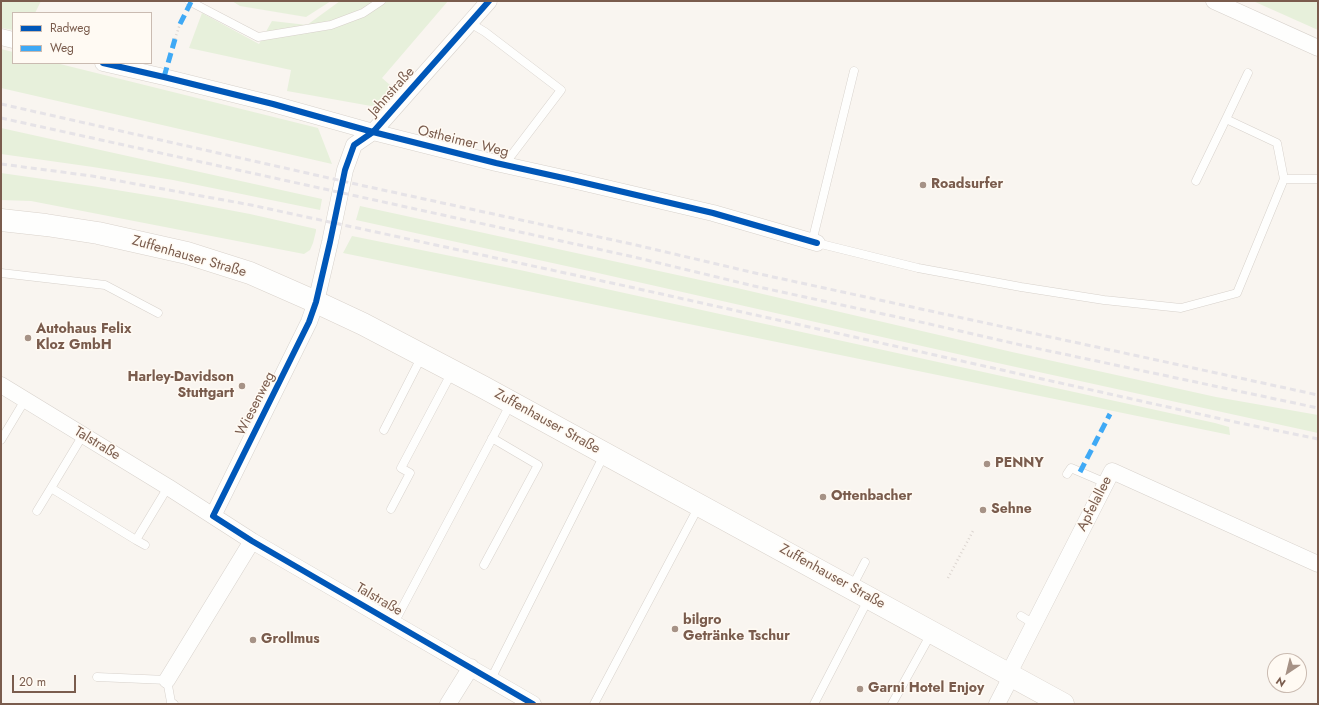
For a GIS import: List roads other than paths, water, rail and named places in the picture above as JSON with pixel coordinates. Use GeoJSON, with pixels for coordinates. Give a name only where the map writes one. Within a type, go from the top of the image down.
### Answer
{"type":"FeatureCollection","features":[{"type":"Feature","properties":{"kind":"main road","name":"Zuffenhauser Straße"},"geometry":{"type":"LineString","coordinates":[[1,220],[98,233],[187,253],[250,273],[316,302],[364,324],[452,371],[1063,704]]}},
{"type":"Feature","properties":{"kind":"street","name":"Jahnstraße"},"geometry":{"type":"LineString","coordinates":[[316,302],[345,170],[354,146],[373,132],[488,1]]}},
{"type":"Feature","properties":{"kind":"street"},"geometry":{"type":"LineString","coordinates":[[1214,1],[1318,48]]}},
{"type":"Feature","properties":{"kind":"street"},"geometry":{"type":"LineString","coordinates":[[1,37],[12,40]]}},
{"type":"Feature","properties":{"kind":"street","name":"Ostheimer Weg"},"geometry":{"type":"LineString","coordinates":[[109,64],[164,76],[373,132],[504,165],[713,213],[815,243]]}},
{"type":"Feature","properties":{"kind":"street","name":"Wiesenweg"},"geometry":{"type":"LineString","coordinates":[[213,516],[303,336],[316,302]]}},
{"type":"Feature","properties":{"kind":"street","name":"Talstraße"},"geometry":{"type":"LineString","coordinates":[[1,385],[168,487],[252,541],[533,704]]}},
{"type":"Feature","properties":{"kind":"street","name":"Apfelallee"},"geometry":{"type":"LineString","coordinates":[[997,704],[1010,674],[1027,620],[1112,471],[1318,564]]}},
{"type":"Feature","properties":{"kind":"street"},"geometry":{"type":"LineString","coordinates":[[167,680],[252,541]]}},
{"type":"Feature","properties":{"kind":"street"},"geometry":{"type":"LineString","coordinates":[[448,704],[471,667]]}},
{"type":"Feature","properties":{"kind":"lane"},"geometry":{"type":"LineString","coordinates":[[189,1],[258,37],[331,25],[363,14],[381,1]]}},
{"type":"Feature","properties":{"kind":"lane"},"geometry":{"type":"LineString","coordinates":[[470,22],[561,90],[504,165]]}},
{"type":"Feature","properties":{"kind":"lane"},"geometry":{"type":"LineString","coordinates":[[854,71],[815,243],[918,268],[1104,300],[1181,308],[1237,293],[1284,179],[1277,143],[1226,119]]}},
{"type":"Feature","properties":{"kind":"lane"},"geometry":{"type":"LineString","coordinates":[[1196,181],[1248,73]]}},
{"type":"Feature","properties":{"kind":"lane"},"geometry":{"type":"LineString","coordinates":[[1284,179],[1318,179]]}},
{"type":"Feature","properties":{"kind":"lane"},"geometry":{"type":"LineString","coordinates":[[1,273],[105,284],[158,313]]}},
{"type":"Feature","properties":{"kind":"lane"},"geometry":{"type":"LineString","coordinates":[[384,430],[422,355]]}},
{"type":"Feature","properties":{"kind":"lane"},"geometry":{"type":"LineString","coordinates":[[392,509],[410,473],[401,468],[452,371]]}},
{"type":"Feature","properties":{"kind":"lane"},"geometry":{"type":"LineString","coordinates":[[1,440],[25,400]]}},
{"type":"Feature","properties":{"kind":"lane"},"geometry":{"type":"LineString","coordinates":[[394,623],[511,403]]}},
{"type":"Feature","properties":{"kind":"lane"},"geometry":{"type":"LineString","coordinates":[[37,511],[83,435]]}},
{"type":"Feature","properties":{"kind":"lane"},"geometry":{"type":"LineString","coordinates":[[484,565],[538,465],[492,438]]}},
{"type":"Feature","properties":{"kind":"lane"},"geometry":{"type":"LineString","coordinates":[[491,679],[605,454]]}},
{"type":"Feature","properties":{"kind":"lane"},"geometry":{"type":"LineString","coordinates":[[1067,474],[1070,468],[1106,483]]}},
{"type":"Feature","properties":{"kind":"lane"},"geometry":{"type":"LineString","coordinates":[[136,540],[168,487]]}},
{"type":"Feature","properties":{"kind":"lane"},"geometry":{"type":"LineString","coordinates":[[51,488],[145,545]]}},
{"type":"Feature","properties":{"kind":"lane"},"geometry":{"type":"LineString","coordinates":[[594,704],[699,505]]}},
{"type":"Feature","properties":{"kind":"lane"},"geometry":{"type":"LineString","coordinates":[[814,704],[860,593],[865,562]]}},
{"type":"Feature","properties":{"kind":"lane"},"geometry":{"type":"LineString","coordinates":[[892,704],[932,632]]}},
{"type":"Feature","properties":{"kind":"lane"},"geometry":{"type":"LineString","coordinates":[[98,676],[167,680],[171,703]]}},
{"type":"Feature","properties":{"kind":"railway"},"geometry":{"type":"LineString","coordinates":[[1,104],[360,185],[636,245],[755,273],[1318,395]]}},
{"type":"Feature","properties":{"kind":"railway"},"geometry":{"type":"LineString","coordinates":[[1,118],[634,257],[754,286],[1021,345],[1318,408]]}},
{"type":"Feature","properties":{"kind":"railway"},"geometry":{"type":"LineString","coordinates":[[1,164],[92,176],[251,205],[1318,439]]}},
{"type":"Feature","properties":{"kind":"place","name":"Roadsurfer"},"geometry":{"type":"Point","coordinates":[923,185]}},
{"type":"Feature","properties":{"kind":"place","name":"Autohaus Felix Kloz GmbH"},"geometry":{"type":"Point","coordinates":[28,338]}},
{"type":"Feature","properties":{"kind":"place","name":"Harley-Davidson Stuttgart"},"geometry":{"type":"Point","coordinates":[242,386]}},
{"type":"Feature","properties":{"kind":"place","name":"PENNY"},"geometry":{"type":"Point","coordinates":[987,464]}},
{"type":"Feature","properties":{"kind":"place","name":"Ottenbacher"},"geometry":{"type":"Point","coordinates":[823,497]}},
{"type":"Feature","properties":{"kind":"place","name":"Sehne"},"geometry":{"type":"Point","coordinates":[983,510]}},
{"type":"Feature","properties":{"kind":"place","name":"bilgro Getränke Tschur"},"geometry":{"type":"Point","coordinates":[675,629]}},
{"type":"Feature","properties":{"kind":"place","name":"Grollmus"},"geometry":{"type":"Point","coordinates":[253,640]}},
{"type":"Feature","properties":{"kind":"place","name":"Garni Hotel Enjoy"},"geometry":{"type":"Point","coordinates":[860,689]}}]}
